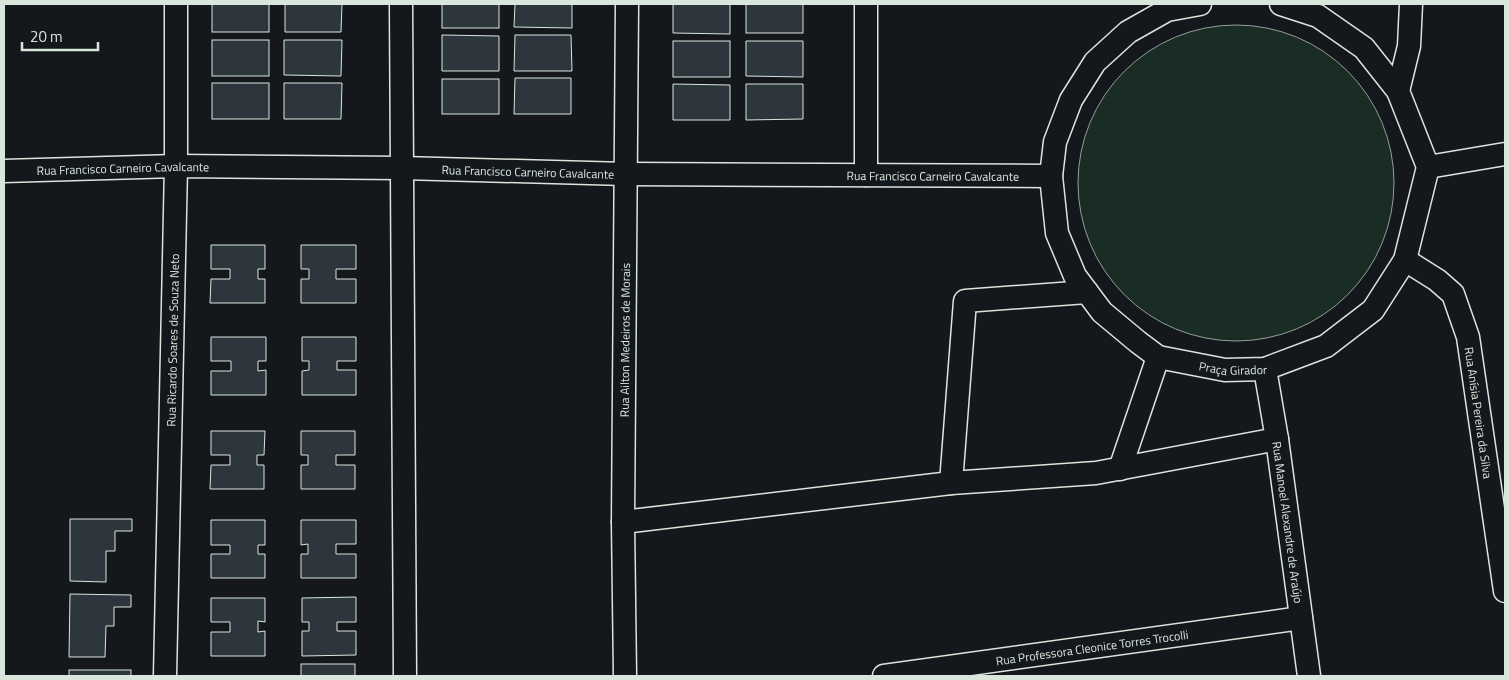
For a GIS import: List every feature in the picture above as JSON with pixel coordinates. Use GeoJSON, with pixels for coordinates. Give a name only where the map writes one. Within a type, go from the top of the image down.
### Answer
{"type":"FeatureCollection","features":[{"type":"Feature","properties":{"kind":"street","name":"Rua Ricardo Soares de Souza Neto"},"geometry":{"type":"LineString","coordinates":[[165,676],[176,166],[176,4]]}},
{"type":"Feature","properties":{"kind":"street"},"geometry":{"type":"LineString","coordinates":[[401,4],[405,676]]}},
{"type":"Feature","properties":{"kind":"street","name":"Rua Ailton Medeiros de Morais"},"geometry":{"type":"LineString","coordinates":[[625,676],[623,522],[627,4]]}},
{"type":"Feature","properties":{"kind":"street"},"geometry":{"type":"LineString","coordinates":[[866,4],[866,175]]}},
{"type":"Feature","properties":{"kind":"street","name":"Praça Girador"},"geometry":{"type":"LineString","coordinates":[[1200,4],[1167,10],[1128,32],[1095,62],[1071,100],[1055,142],[1051,176],[1057,232],[1075,276],[1102,312],[1138,342],[1158,356],[1225,370],[1266,369],[1326,346],[1373,310],[1406,260],[1428,168]]}},
{"type":"Feature","properties":{"kind":"street"},"geometry":{"type":"LineString","coordinates":[[1280,4],[1318,16],[1364,48],[1398,91],[1428,168],[1505,154]]}},
{"type":"Feature","properties":{"kind":"street"},"geometry":{"type":"LineString","coordinates":[[1398,91],[1410,46],[1412,4]]}},
{"type":"Feature","properties":{"kind":"street","name":"Rua Francisco Carneiro Cavalcante"},"geometry":{"type":"LineString","coordinates":[[4,171],[176,166],[402,168],[626,174],[1051,176]]}},
{"type":"Feature","properties":{"kind":"street","name":"Rua Anísia Pereira da Silva"},"geometry":{"type":"LineString","coordinates":[[1406,260],[1437,280],[1453,294],[1468,337],[1505,592]]}},
{"type":"Feature","properties":{"kind":"street"},"geometry":{"type":"LineString","coordinates":[[951,483],[965,300],[1088,292]]}},
{"type":"Feature","properties":{"kind":"street"},"geometry":{"type":"LineString","coordinates":[[1120,469],[1158,356]]}},
{"type":"Feature","properties":{"kind":"street","name":"Rua Manoel Alexandre de Araújo"},"geometry":{"type":"LineString","coordinates":[[1266,369],[1309,676]]}},
{"type":"Feature","properties":{"kind":"street"},"geometry":{"type":"LineString","coordinates":[[623,522],[951,483],[1096,473],[1277,439]]}},
{"type":"Feature","properties":{"kind":"street","name":"Rua Professora Cleonice Torres Trocolli"},"geometry":{"type":"LineString","coordinates":[[884,676],[1301,618]]}},
{"type":"Feature","properties":{"kind":"green space"},"geometry":{"type":"Polygon","coordinates":[[[1220,25],[1252,25],[1282,31],[1311,43],[1348,71],[1368,95],[1382,122],[1388,137],[1394,167],[1394,199],[1388,229],[1382,244],[1368,271],[1348,295],[1311,323],[1282,335],[1252,341],[1220,341],[1190,335],[1161,323],[1124,295],[1104,271],[1096,258],[1084,229],[1078,199],[1078,167],[1084,137],[1096,108],[1124,71],[1148,51],[1161,43],[1190,31],[1220,25]]]}},
{"type":"Feature","properties":{"kind":"building"},"geometry":{"type":"Polygon","coordinates":[[[212,4],[269,4],[269,32],[212,32],[212,4]]]}},
{"type":"Feature","properties":{"kind":"building"},"geometry":{"type":"Polygon","coordinates":[[[285,4],[342,4],[341,32],[285,32],[285,4]]]}},
{"type":"Feature","properties":{"kind":"building"},"geometry":{"type":"Polygon","coordinates":[[[442,4],[499,4],[499,28],[442,28],[442,4]]]}},
{"type":"Feature","properties":{"kind":"building"},"geometry":{"type":"Polygon","coordinates":[[[515,4],[572,4],[572,28],[514,27],[515,4]]]}},
{"type":"Feature","properties":{"kind":"building"},"geometry":{"type":"Polygon","coordinates":[[[673,4],[730,4],[730,34],[673,33],[673,4]]]}},
{"type":"Feature","properties":{"kind":"building"},"geometry":{"type":"Polygon","coordinates":[[[746,4],[803,4],[803,33],[746,33],[746,4]]]}},
{"type":"Feature","properties":{"kind":"building"},"geometry":{"type":"Polygon","coordinates":[[[442,35],[499,36],[499,71],[442,71],[442,35]]]}},
{"type":"Feature","properties":{"kind":"building"},"geometry":{"type":"Polygon","coordinates":[[[515,35],[571,35],[572,71],[514,71],[515,35]]]}},
{"type":"Feature","properties":{"kind":"building"},"geometry":{"type":"Polygon","coordinates":[[[212,40],[269,40],[269,76],[212,76],[212,40]]]}},
{"type":"Feature","properties":{"kind":"building"},"geometry":{"type":"Polygon","coordinates":[[[284,40],[342,40],[341,76],[284,75],[284,40]]]}},
{"type":"Feature","properties":{"kind":"building"},"geometry":{"type":"Polygon","coordinates":[[[673,41],[730,41],[730,77],[673,77],[673,41]]]}},
{"type":"Feature","properties":{"kind":"building"},"geometry":{"type":"Polygon","coordinates":[[[746,41],[803,41],[803,77],[746,76],[746,41]]]}},
{"type":"Feature","properties":{"kind":"building"},"geometry":{"type":"Polygon","coordinates":[[[515,78],[571,78],[571,114],[514,114],[515,78]]]}},
{"type":"Feature","properties":{"kind":"building"},"geometry":{"type":"Polygon","coordinates":[[[442,79],[499,79],[499,114],[442,114],[442,79]]]}},
{"type":"Feature","properties":{"kind":"building"},"geometry":{"type":"Polygon","coordinates":[[[212,83],[269,83],[269,119],[212,119],[212,83]]]}},
{"type":"Feature","properties":{"kind":"building"},"geometry":{"type":"Polygon","coordinates":[[[284,83],[342,83],[341,119],[284,119],[284,83]]]}},
{"type":"Feature","properties":{"kind":"building"},"geometry":{"type":"Polygon","coordinates":[[[673,84],[730,85],[730,120],[673,120],[673,84]]]}},
{"type":"Feature","properties":{"kind":"building"},"geometry":{"type":"Polygon","coordinates":[[[746,84],[803,84],[803,119],[746,120],[746,84]]]}},
{"type":"Feature","properties":{"kind":"building"},"geometry":{"type":"Polygon","coordinates":[[[211,245],[265,245],[265,269],[258,269],[258,279],[265,279],[265,303],[210,303],[211,279],[230,279],[230,269],[211,269],[211,245]]]}},
{"type":"Feature","properties":{"kind":"building"},"geometry":{"type":"Polygon","coordinates":[[[301,245],[356,245],[356,269],[336,269],[336,279],[356,279],[356,303],[301,303],[301,279],[309,279],[309,269],[301,269],[301,245]]]}},
{"type":"Feature","properties":{"kind":"building"},"geometry":{"type":"Polygon","coordinates":[[[211,337],[266,337],[266,361],[258,361],[258,371],[266,370],[266,395],[211,395],[211,371],[231,371],[231,361],[211,361],[211,337]]]}},
{"type":"Feature","properties":{"kind":"building"},"geometry":{"type":"Polygon","coordinates":[[[302,337],[356,337],[356,361],[337,361],[337,370],[356,370],[356,395],[302,395],[302,371],[309,370],[309,361],[302,361],[302,337]]]}},
{"type":"Feature","properties":{"kind":"building"},"geometry":{"type":"Polygon","coordinates":[[[211,431],[265,431],[264,455],[257,455],[257,465],[264,465],[264,489],[210,489],[211,465],[230,465],[230,455],[211,455],[211,431]]]}},
{"type":"Feature","properties":{"kind":"building"},"geometry":{"type":"Polygon","coordinates":[[[301,431],[355,431],[355,455],[336,455],[336,465],[355,465],[355,489],[301,489],[301,465],[308,465],[308,455],[301,455],[301,431]]]}},
{"type":"Feature","properties":{"kind":"building"},"geometry":{"type":"Polygon","coordinates":[[[70,519],[132,519],[132,531],[115,531],[115,551],[106,551],[106,582],[70,581],[70,519]]]}},
{"type":"Feature","properties":{"kind":"building"},"geometry":{"type":"Polygon","coordinates":[[[211,520],[265,520],[265,545],[258,545],[258,554],[265,554],[265,578],[211,578],[211,554],[230,554],[230,545],[211,545],[211,520]]]}},
{"type":"Feature","properties":{"kind":"building"},"geometry":{"type":"Polygon","coordinates":[[[301,520],[356,520],[356,544],[336,544],[336,554],[356,554],[356,578],[301,578],[301,554],[308,554],[308,544],[301,545],[301,520]]]}},
{"type":"Feature","properties":{"kind":"building"},"geometry":{"type":"Polygon","coordinates":[[[70,594],[131,595],[131,607],[114,607],[114,626],[106,626],[105,657],[69,657],[70,594]]]}},
{"type":"Feature","properties":{"kind":"building"},"geometry":{"type":"Polygon","coordinates":[[[356,597],[356,622],[337,622],[337,631],[356,631],[356,655],[302,656],[302,631],[309,631],[309,622],[302,622],[302,598],[356,597]]]}},
{"type":"Feature","properties":{"kind":"building"},"geometry":{"type":"Polygon","coordinates":[[[211,598],[265,598],[265,622],[258,621],[258,632],[265,631],[265,656],[211,656],[211,632],[230,632],[230,622],[211,622],[211,598]]]}},
{"type":"Feature","properties":{"kind":"building"},"geometry":{"type":"Polygon","coordinates":[[[301,664],[355,664],[355,676],[301,676],[301,664]]]}},
{"type":"Feature","properties":{"kind":"building"},"geometry":{"type":"Polygon","coordinates":[[[69,670],[131,670],[131,676],[69,676],[69,670]]]}}]}
